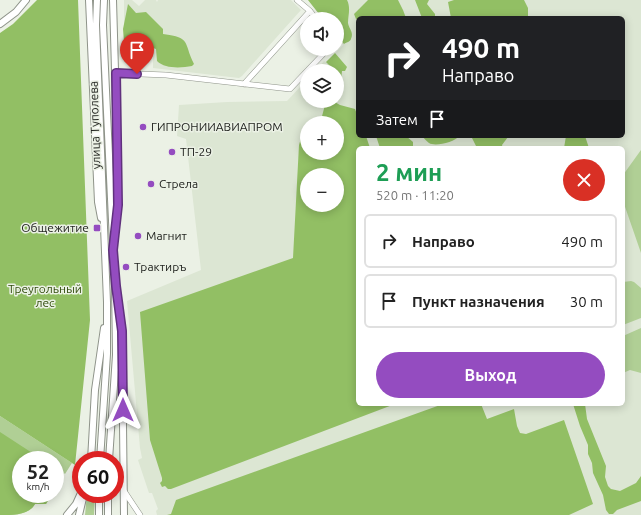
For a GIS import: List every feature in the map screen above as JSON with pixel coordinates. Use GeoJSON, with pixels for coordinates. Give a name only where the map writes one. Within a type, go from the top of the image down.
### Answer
{"type":"FeatureCollection","features":[{"type":"Feature","properties":{"kind":"main road"},"geometry":{"type":"LineString","coordinates":[[0,24],[16,12],[26,0]]}},
{"type":"Feature","properties":{"kind":"main road","name":"улица Туполева"},"geometry":{"type":"LineString","coordinates":[[89,0],[98,202],[106,250]]}},
{"type":"Feature","properties":{"kind":"main road","name":"улица Туполева"},"geometry":{"type":"LineString","coordinates":[[97,0],[96,25],[107,302],[107,354],[101,451]]}},
{"type":"Feature","properties":{"kind":"main road","name":"улица Туполева"},"geometry":{"type":"LineString","coordinates":[[104,0],[103,25],[113,250],[122,331],[123,451]]}},
{"type":"Feature","properties":{"kind":"main road","name":"улица Туполева"},"geometry":{"type":"LineString","coordinates":[[113,0],[116,73],[118,205],[113,250]]}},
{"type":"Feature","properties":{"kind":"main road","name":"улица Туполева"},"geometry":{"type":"LineString","coordinates":[[110,451],[116,355],[116,286]]}},
{"type":"Feature","properties":{"kind":"main road","name":"улица Туполева"},"geometry":{"type":"LineString","coordinates":[[92,451],[95,390],[107,302]]}},
{"type":"Feature","properties":{"kind":"main road"},"geometry":{"type":"LineString","coordinates":[[67,515],[77,503]]}},
{"type":"Feature","properties":{"kind":"main road"},"geometry":{"type":"LineString","coordinates":[[79,515],[81,503]]}},
{"type":"Feature","properties":{"kind":"main road"},"geometry":{"type":"LineString","coordinates":[[99,503],[99,515]]}},
{"type":"Feature","properties":{"kind":"main road"},"geometry":{"type":"LineString","coordinates":[[108,503],[108,515]]}},
{"type":"Feature","properties":{"kind":"main road","name":"улица Туполева"},"geometry":{"type":"LineString","coordinates":[[124,503],[124,515]]}},
{"type":"Feature","properties":{"kind":"street"},"geometry":{"type":"LineString","coordinates":[[244,84],[310,11],[297,0]]}},
{"type":"Feature","properties":{"kind":"street"},"geometry":{"type":"LineString","coordinates":[[313,64],[321,56]]}},
{"type":"Feature","properties":{"kind":"street"},"geometry":{"type":"LineString","coordinates":[[116,73],[166,75],[290,89],[300,78]]}},
{"type":"Feature","properties":{"kind":"street"},"geometry":{"type":"LineString","coordinates":[[124,491],[140,515]]}},
{"type":"Feature","properties":{"kind":"shaded area"},"geometry":{"type":"Polygon","coordinates":[[[124,0],[132,0],[139,6],[145,0],[156,0],[157,2],[158,0],[291,0],[301,10],[239,78],[153,68],[153,51],[124,49],[124,0]]]}},
{"type":"Feature","properties":{"kind":"shaded area"},"geometry":{"type":"Polygon","coordinates":[[[308,0],[641,0],[641,515],[157,515],[156,511],[158,509],[152,493],[149,493],[138,460],[142,458],[127,301],[201,270],[186,139],[177,136],[179,105],[227,102],[287,101],[300,87],[300,108],[344,108],[344,64],[321,64],[324,61],[326,62],[332,56],[344,56],[344,12],[317,12],[308,0]]]}},
{"type":"Feature","properties":{"kind":"green space","name":"Треугольный лес"},"geometry":{"type":"Polygon","coordinates":[[[37,0],[78,0],[90,320],[76,451],[72,451],[72,463],[64,458],[64,451],[54,451],[0,416],[0,33],[13,24],[37,0]]]}},
{"type":"Feature","properties":{"kind":"green space"},"geometry":{"type":"Polygon","coordinates":[[[308,0],[347,0],[349,9],[348,23],[352,32],[350,41],[344,44],[344,12],[317,12],[308,0]]]}},
{"type":"Feature","properties":{"kind":"green space"},"geometry":{"type":"Polygon","coordinates":[[[368,0],[398,0],[405,16],[356,16],[356,19],[354,14],[368,0]]]}},
{"type":"Feature","properties":{"kind":"green space"},"geometry":{"type":"Polygon","coordinates":[[[415,0],[429,0],[427,4],[435,16],[421,16],[415,0]]]}},
{"type":"Feature","properties":{"kind":"green space"},"geometry":{"type":"Polygon","coordinates":[[[454,0],[524,0],[528,8],[528,16],[451,16],[448,2],[454,0]]]}},
{"type":"Feature","properties":{"kind":"green space"},"geometry":{"type":"Polygon","coordinates":[[[128,4],[136,13],[146,12],[163,29],[163,34],[183,39],[194,64],[192,66],[169,67],[160,64],[157,61],[156,49],[153,48],[143,49],[140,60],[124,61],[123,29],[128,4]]]}},
{"type":"Feature","properties":{"kind":"green space"},"geometry":{"type":"Polygon","coordinates":[[[332,56],[338,56],[347,67],[344,71],[344,64],[328,64],[326,62],[332,56]]]}},
{"type":"Feature","properties":{"kind":"green space"},"geometry":{"type":"Polygon","coordinates":[[[344,106],[355,109],[356,138],[367,138],[369,146],[356,146],[356,406],[390,406],[171,489],[168,489],[165,486],[162,487],[160,483],[162,478],[150,440],[140,312],[293,258],[300,142],[300,160],[344,160],[344,116],[322,116],[324,108],[344,108],[344,106]]]}},
{"type":"Feature","properties":{"kind":"green space"},"geometry":{"type":"Polygon","coordinates":[[[377,138],[408,138],[413,142],[413,146],[379,146],[377,138]]]}},
{"type":"Feature","properties":{"kind":"green space"},"geometry":{"type":"Polygon","coordinates":[[[424,138],[457,138],[440,144],[432,144],[424,138]]]}},
{"type":"Feature","properties":{"kind":"green space"},"geometry":{"type":"Polygon","coordinates":[[[472,138],[507,138],[502,146],[476,146],[472,138]]]}},
{"type":"Feature","properties":{"kind":"green space"},"geometry":{"type":"Polygon","coordinates":[[[566,138],[586,138],[588,146],[564,146],[566,138]]]}},
{"type":"Feature","properties":{"kind":"green space"},"geometry":{"type":"Polygon","coordinates":[[[641,150],[641,253],[625,207],[625,172],[641,150]]]}},
{"type":"Feature","properties":{"kind":"green space"},"geometry":{"type":"Polygon","coordinates":[[[625,282],[634,282],[641,288],[641,318],[625,324],[625,282]]]}},
{"type":"Feature","properties":{"kind":"green space"},"geometry":{"type":"Polygon","coordinates":[[[641,328],[641,373],[630,370],[625,372],[625,335],[641,328]]]}},
{"type":"Feature","properties":{"kind":"green space"},"geometry":{"type":"Polygon","coordinates":[[[437,406],[482,406],[487,419],[514,409],[517,426],[520,433],[526,434],[564,420],[593,504],[569,515],[167,515],[171,514],[176,500],[437,406]]]}},
{"type":"Feature","properties":{"kind":"green space"},"geometry":{"type":"Polygon","coordinates":[[[574,406],[585,406],[587,419],[606,466],[605,477],[608,486],[611,489],[620,491],[636,483],[641,476],[641,501],[617,510],[613,514],[609,514],[606,510],[603,495],[593,473],[592,463],[588,454],[588,445],[574,406]]]}},
{"type":"Feature","properties":{"kind":"green space"},"geometry":{"type":"Polygon","coordinates":[[[0,416],[54,451],[12,451],[12,503],[47,503],[35,504],[29,510],[20,514],[0,515],[0,416]]]}},
{"type":"Feature","properties":{"kind":"green space"},"geometry":{"type":"Polygon","coordinates":[[[0,432],[29,451],[12,451],[12,503],[47,503],[35,504],[29,510],[20,514],[0,515],[0,432]]]}},
{"type":"Feature","properties":{"kind":"green space"},"geometry":{"type":"Polygon","coordinates":[[[64,458],[72,463],[65,474],[64,473],[64,458]]]}},
{"type":"Feature","properties":{"kind":"green space"},"geometry":{"type":"Polygon","coordinates":[[[86,503],[95,503],[94,515],[85,515],[86,503]]]}},
{"type":"Feature","properties":{"kind":"place","name":"ГИПРОНИИАВИАПРОМ"},"geometry":{"type":"Point","coordinates":[143,127]}},
{"type":"Feature","properties":{"kind":"place","name":"ТП-29"},"geometry":{"type":"Point","coordinates":[172,152]}},
{"type":"Feature","properties":{"kind":"place","name":"Стрела"},"geometry":{"type":"Point","coordinates":[151,184]}},
{"type":"Feature","properties":{"kind":"place","name":"Общежитие"},"geometry":{"type":"Point","coordinates":[97,228]}},
{"type":"Feature","properties":{"kind":"place","name":"Магнит"},"geometry":{"type":"Point","coordinates":[138,236]}},
{"type":"Feature","properties":{"kind":"place","name":"Трактиръ"},"geometry":{"type":"Point","coordinates":[126,267]}},
{"type":"Feature","properties":{"kind":"route"},"geometry":{"type":"LineString","coordinates":[[123,410],[122,331],[113,250],[118,205],[116,73],[137,74]]}}]}
